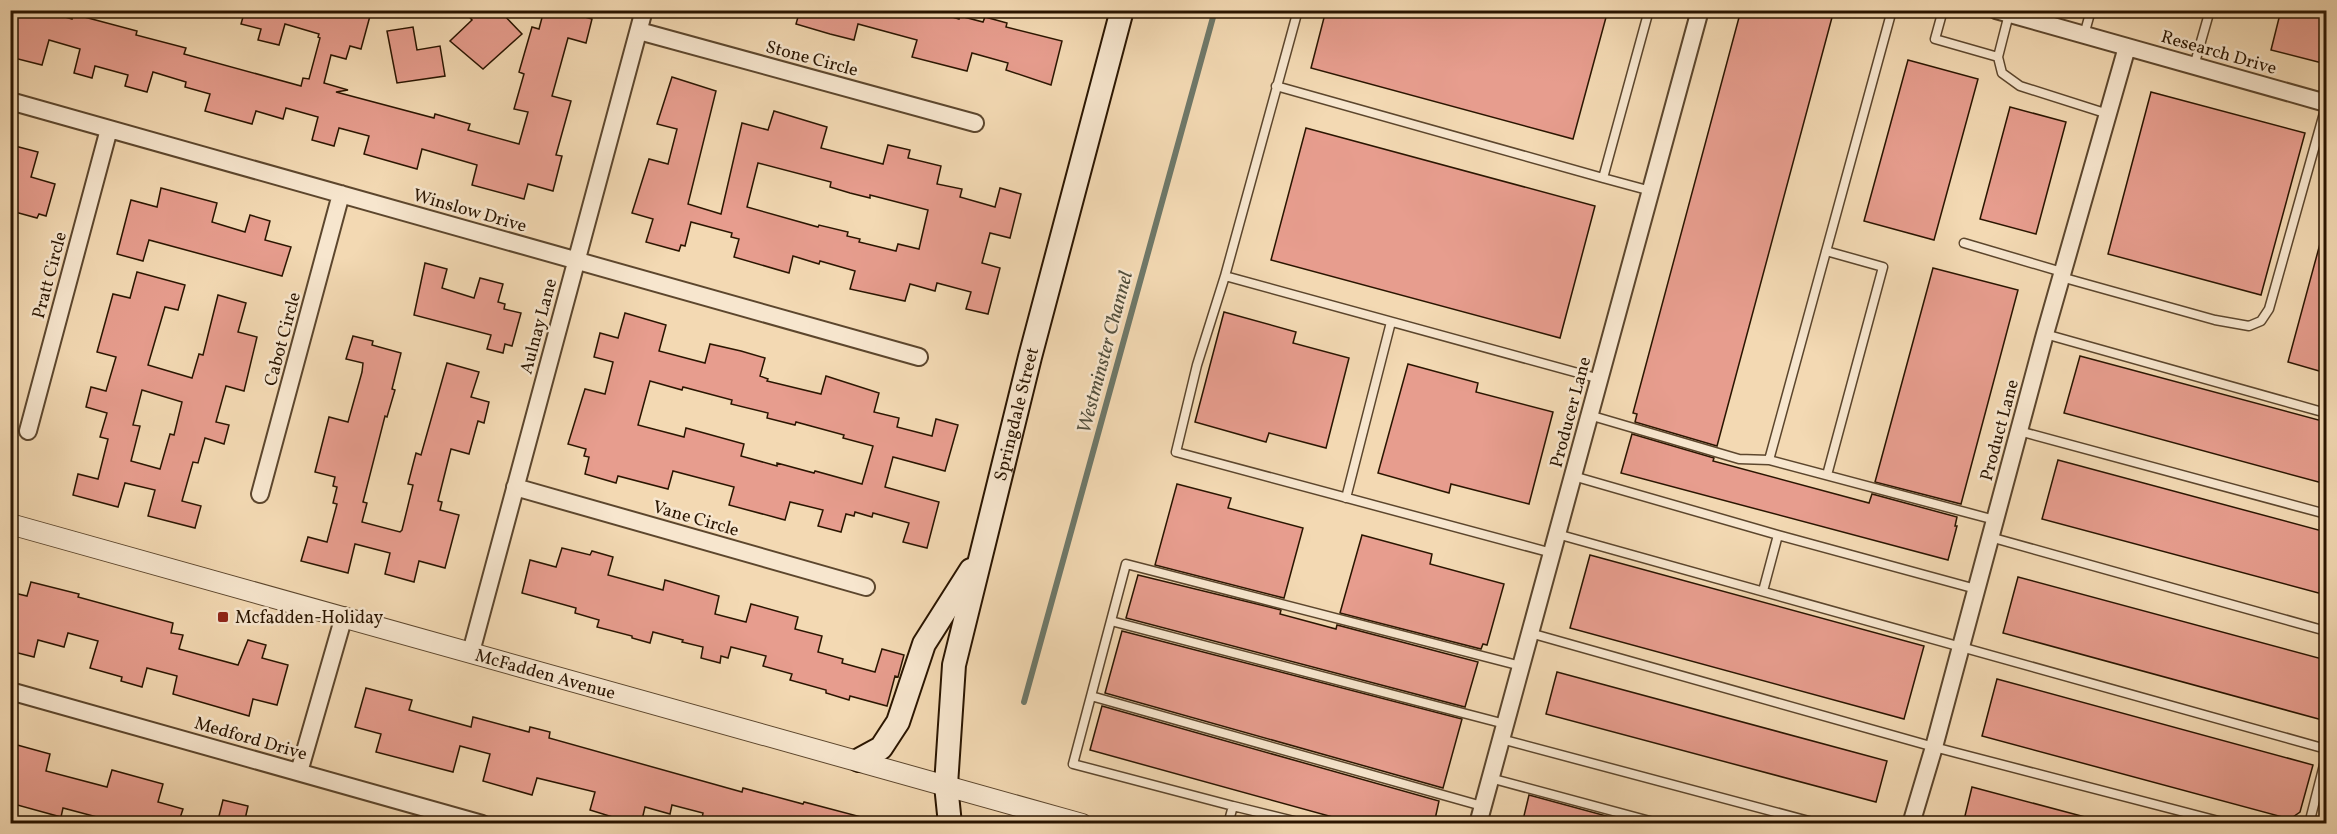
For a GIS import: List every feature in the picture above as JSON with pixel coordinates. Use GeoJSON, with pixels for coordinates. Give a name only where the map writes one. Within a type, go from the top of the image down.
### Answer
{"type":"FeatureCollection","features":[{"type":"Feature","properties":{"kind":"main road","name":"Springdale Street"},"geometry":{"type":"LineString","coordinates":[[950,824],[946,785],[954,665],[1033,346],[1122,10]]}},
{"type":"Feature","properties":{"kind":"main road"},"geometry":{"type":"LineString","coordinates":[[859,760],[881,748],[898,722],[924,644],[980,556]]}},
{"type":"Feature","properties":{"kind":"street","name":"Aulnay Lane"},"geometry":{"type":"LineString","coordinates":[[471,652],[644,10]]}},
{"type":"Feature","properties":{"kind":"street","name":"Producer Lane"},"geometry":{"type":"LineString","coordinates":[[1478,824],[1700,10]]}},
{"type":"Feature","properties":{"kind":"street","name":"Research Drive"},"geometry":{"type":"LineString","coordinates":[[2003,12],[2326,104]]}},
{"type":"Feature","properties":{"kind":"street","name":"Stone Circle"},"geometry":{"type":"LineString","coordinates":[[639,31],[975,123]]}},
{"type":"Feature","properties":{"kind":"street","name":"Product Lane"},"geometry":{"type":"LineString","coordinates":[[1911,824],[1934,747],[2061,275],[2127,47]]}},
{"type":"Feature","properties":{"kind":"street","name":"Winslow Drive"},"geometry":{"type":"LineString","coordinates":[[10,101],[919,357]]}},
{"type":"Feature","properties":{"kind":"street","name":"Pratt Circle"},"geometry":{"type":"LineString","coordinates":[[28,431],[109,129]]}},
{"type":"Feature","properties":{"kind":"street","name":"Cabot Circle"},"geometry":{"type":"LineString","coordinates":[[260,494],[341,194]]}},
{"type":"Feature","properties":{"kind":"street","name":"Vane Circle"},"geometry":{"type":"LineString","coordinates":[[515,487],[866,587]]}},
{"type":"Feature","properties":{"kind":"street","name":"McFadden Avenue"},"geometry":{"type":"LineString","coordinates":[[10,524],[1082,824]]}},
{"type":"Feature","properties":{"kind":"street"},"geometry":{"type":"LineString","coordinates":[[299,772],[344,616]]}},
{"type":"Feature","properties":{"kind":"street","name":"Medford Drive"},"geometry":{"type":"LineString","coordinates":[[10,691],[482,824]]}},
{"type":"Feature","properties":{"kind":"lane"},"geometry":{"type":"LineString","coordinates":[[1298,10],[1225,276],[1197,365],[1176,452],[1552,553]]}},
{"type":"Feature","properties":{"kind":"lane"},"geometry":{"type":"LineString","coordinates":[[1603,178],[1648,10]]}},
{"type":"Feature","properties":{"kind":"lane"},"geometry":{"type":"LineString","coordinates":[[1769,460],[1892,10]]}},
{"type":"Feature","properties":{"kind":"lane"},"geometry":{"type":"LineString","coordinates":[[1943,10],[1935,39],[1998,57]]}},
{"type":"Feature","properties":{"kind":"lane"},"geometry":{"type":"LineString","coordinates":[[2084,35],[2091,10]]}},
{"type":"Feature","properties":{"kind":"lane"},"geometry":{"type":"LineString","coordinates":[[2194,66],[2210,10]]}},
{"type":"Feature","properties":{"kind":"lane"},"geometry":{"type":"LineString","coordinates":[[2003,12],[1998,57],[2002,73],[2020,86],[2108,114]]}},
{"type":"Feature","properties":{"kind":"lane"},"geometry":{"type":"LineString","coordinates":[[1276,86],[1651,191]]}},
{"type":"Feature","properties":{"kind":"lane"},"geometry":{"type":"LineString","coordinates":[[1964,243],[2061,275],[2215,320],[2249,326],[2261,321],[2268,309],[2326,104]]}},
{"type":"Feature","properties":{"kind":"lane"},"geometry":{"type":"LineString","coordinates":[[1826,251],[1883,267],[1827,475]]}},
{"type":"Feature","properties":{"kind":"lane"},"geometry":{"type":"LineString","coordinates":[[1225,276],[1600,379]]}},
{"type":"Feature","properties":{"kind":"lane"},"geometry":{"type":"LineString","coordinates":[[1346,498],[1391,322]]}},
{"type":"Feature","properties":{"kind":"lane"},"geometry":{"type":"LineString","coordinates":[[2045,334],[2326,413]]}},
{"type":"Feature","properties":{"kind":"lane"},"geometry":{"type":"LineString","coordinates":[[1589,416],[1739,459],[1769,460],[1995,520]]}},
{"type":"Feature","properties":{"kind":"lane"},"geometry":{"type":"LineString","coordinates":[[2019,431],[2326,513]]}},
{"type":"Feature","properties":{"kind":"lane"},"geometry":{"type":"LineString","coordinates":[[1573,476],[1976,589]]}},
{"type":"Feature","properties":{"kind":"lane"},"geometry":{"type":"LineString","coordinates":[[1557,534],[2326,749]]}},
{"type":"Feature","properties":{"kind":"lane"},"geometry":{"type":"LineString","coordinates":[[1763,591],[1778,535]]}},
{"type":"Feature","properties":{"kind":"lane"},"geometry":{"type":"LineString","coordinates":[[1990,537],[2326,631]]}},
{"type":"Feature","properties":{"kind":"lane"},"geometry":{"type":"LineString","coordinates":[[1306,824],[1073,764],[1126,564],[1521,666]]}},
{"type":"Feature","properties":{"kind":"lane"},"geometry":{"type":"LineString","coordinates":[[1111,621],[1503,731],[1820,824]]}},
{"type":"Feature","properties":{"kind":"lane"},"geometry":{"type":"LineString","coordinates":[[1530,633],[1934,747],[2230,824]]}},
{"type":"Feature","properties":{"kind":"lane"},"geometry":{"type":"LineString","coordinates":[[1091,696],[1482,806]]}},
{"type":"Feature","properties":{"kind":"lane"},"geometry":{"type":"LineString","coordinates":[[2309,824],[2326,757]]}},
{"type":"Feature","properties":{"kind":"lane"},"geometry":{"type":"LineString","coordinates":[[1490,778],[1660,824]]}},
{"type":"Feature","properties":{"kind":"lane"},"geometry":{"type":"LineString","coordinates":[[1228,824],[1233,806]]}},
{"type":"Feature","properties":{"kind":"building"},"geometry":{"type":"Polygon","coordinates":[[[10,10],[41,10],[72,19],[73,14],[137,31],[136,35],[186,48],[184,54],[301,86],[303,78],[309,79],[320,38],[319,34],[285,24],[279,45],[258,40],[261,29],[241,24],[245,10],[347,10],[370,16],[361,49],[350,46],[346,59],[331,55],[324,83],[348,90],[336,92],[434,118],[435,114],[470,124],[468,130],[519,144],[528,112],[514,109],[524,74],[519,72],[532,27],[539,29],[544,10],[560,10],[592,19],[586,43],[568,38],[552,96],[571,101],[556,155],[562,156],[553,191],[528,184],[524,199],[472,185],[477,165],[422,149],[417,169],[364,154],[369,136],[339,128],[334,146],[312,140],[318,117],[286,108],[283,119],[256,111],[252,124],[205,111],[210,94],[185,87],[186,82],[153,72],[147,92],[125,86],[128,75],[95,66],[92,78],[74,73],[80,49],[49,40],[42,65],[10,57],[10,10]]]}},
{"type":"Feature","properties":{"kind":"building"},"geometry":{"type":"Polygon","coordinates":[[[463,10],[499,10],[522,34],[483,69],[450,41],[472,20],[463,10]]]}},
{"type":"Feature","properties":{"kind":"building"},"geometry":{"type":"Polygon","coordinates":[[[800,10],[929,10],[959,19],[960,16],[983,22],[985,17],[1007,23],[1006,27],[1062,41],[1051,85],[1006,70],[1008,63],[972,53],[967,71],[912,57],[917,40],[858,24],[854,40],[796,24],[800,10]]]}},
{"type":"Feature","properties":{"kind":"building"},"geometry":{"type":"Polygon","coordinates":[[[1326,10],[1608,10],[1573,139],[1311,68],[1326,10]]]}},
{"type":"Feature","properties":{"kind":"building"},"geometry":{"type":"Polygon","coordinates":[[[1741,10],[1834,10],[1717,446],[1635,422],[1637,414],[1633,413],[1741,10]]]}},
{"type":"Feature","properties":{"kind":"building"},"geometry":{"type":"Polygon","coordinates":[[[2281,10],[2326,10],[2326,64],[2271,50],[2281,10]]]}},
{"type":"Feature","properties":{"kind":"building"},"geometry":{"type":"Polygon","coordinates":[[[413,27],[417,50],[440,46],[445,76],[397,83],[387,31],[413,27]]]}},
{"type":"Feature","properties":{"kind":"building"},"geometry":{"type":"Polygon","coordinates":[[[1908,60],[1978,79],[1934,240],[1864,221],[1908,60]]]}},
{"type":"Feature","properties":{"kind":"building"},"geometry":{"type":"Polygon","coordinates":[[[672,77],[716,91],[688,204],[721,214],[742,123],[768,130],[774,111],[827,127],[821,148],[883,164],[888,145],[910,150],[908,158],[941,166],[937,184],[962,189],[960,197],[995,207],[1000,188],[1021,194],[1010,238],[990,233],[982,263],[1000,268],[988,314],[966,309],[971,292],[937,283],[935,291],[910,284],[905,301],[850,289],[855,271],[820,261],[819,264],[793,256],[789,273],[734,257],[739,239],[731,237],[732,233],[691,222],[685,246],[681,245],[679,251],[646,242],[653,219],[632,213],[649,159],[668,164],[677,129],[657,124],[672,77]],[[758,163],[747,207],[818,227],[819,225],[848,232],[847,236],[860,239],[859,242],[896,251],[898,244],[919,249],[928,210],[870,195],[870,198],[850,193],[830,187],[831,182],[758,163]]]}},
{"type":"Feature","properties":{"kind":"building"},"geometry":{"type":"Polygon","coordinates":[[[2151,92],[2305,133],[2261,295],[2108,254],[2151,92]]]}},
{"type":"Feature","properties":{"kind":"building"},"geometry":{"type":"Polygon","coordinates":[[[2010,107],[2066,122],[2036,234],[1980,219],[2010,107]]]}},
{"type":"Feature","properties":{"kind":"building"},"geometry":{"type":"Polygon","coordinates":[[[1306,128],[1595,206],[1560,338],[1271,260],[1306,128]]]}},
{"type":"Feature","properties":{"kind":"building"},"geometry":{"type":"Polygon","coordinates":[[[15,146],[38,152],[31,177],[55,184],[46,216],[39,214],[37,218],[15,212],[17,203],[10,201],[10,162],[15,146]]]}},
{"type":"Feature","properties":{"kind":"building"},"geometry":{"type":"Polygon","coordinates":[[[161,188],[217,203],[212,222],[245,232],[250,215],[270,221],[265,240],[291,247],[282,276],[149,240],[143,261],[117,254],[131,200],[157,207],[161,188]]]}},
{"type":"Feature","properties":{"kind":"building"},"geometry":{"type":"Polygon","coordinates":[[[2321,240],[2326,241],[2326,373],[2288,362],[2321,240]]]}},
{"type":"Feature","properties":{"kind":"building"},"geometry":{"type":"Polygon","coordinates":[[[425,263],[447,269],[442,288],[474,298],[480,278],[503,284],[498,302],[505,304],[504,309],[521,313],[512,346],[505,344],[503,353],[487,349],[491,335],[414,315],[425,263]]]}},
{"type":"Feature","properties":{"kind":"building"},"geometry":{"type":"Polygon","coordinates":[[[1933,268],[2018,290],[1961,504],[1875,482],[1933,268]]]}},
{"type":"Feature","properties":{"kind":"building"},"geometry":{"type":"Polygon","coordinates":[[[137,272],[185,285],[178,310],[165,307],[148,365],[192,378],[199,354],[203,355],[218,295],[246,303],[238,332],[257,337],[244,391],[226,386],[216,422],[229,425],[224,444],[205,438],[198,463],[193,462],[182,501],[201,506],[195,528],[148,516],[155,490],[125,483],[118,507],[73,495],[78,474],[98,479],[108,439],[100,437],[107,413],[86,407],[91,387],[106,391],[116,357],[97,352],[113,294],[130,298],[137,272]],[[142,390],[133,425],[140,426],[131,461],[160,469],[170,434],[174,435],[182,402],[142,390]]]}},
{"type":"Feature","properties":{"kind":"building"},"geometry":{"type":"Polygon","coordinates":[[[1224,312],[1296,332],[1293,343],[1349,358],[1326,448],[1269,433],[1266,442],[1195,422],[1224,312]]]}},
{"type":"Feature","properties":{"kind":"building"},"geometry":{"type":"Polygon","coordinates":[[[625,313],[666,325],[659,351],[705,363],[710,344],[741,351],[765,358],[760,376],[768,379],[767,381],[821,394],[826,376],[879,393],[874,412],[899,418],[897,427],[932,436],[936,419],[958,425],[945,471],[893,457],[885,487],[939,502],[927,548],[903,542],[909,523],[873,513],[872,517],[855,512],[854,516],[846,514],[841,532],[818,526],[823,510],[790,502],[785,520],[729,505],[734,487],[673,471],[668,489],[618,476],[616,483],[585,474],[589,457],[584,456],[586,449],[568,444],[585,389],[605,394],[613,362],[594,357],[600,333],[618,338],[625,313]],[[650,381],[638,425],[684,437],[686,428],[744,444],[741,456],[777,466],[777,463],[814,473],[815,471],[862,484],[873,446],[843,438],[844,435],[796,422],[795,425],[767,418],[768,413],[731,404],[732,400],[683,387],[682,390],[650,381]]]}},
{"type":"Feature","properties":{"kind":"building"},"geometry":{"type":"Polygon","coordinates":[[[353,336],[373,341],[372,345],[401,353],[392,389],[395,390],[387,417],[385,416],[363,502],[367,503],[362,522],[400,532],[402,530],[413,485],[408,484],[416,453],[421,455],[447,363],[479,372],[471,397],[489,402],[484,423],[478,421],[469,454],[451,449],[438,501],[442,502],[440,510],[459,515],[445,568],[419,561],[414,582],[385,574],[390,553],[355,544],[348,573],[301,561],[308,537],[327,542],[337,504],[333,503],[337,487],[333,486],[335,477],[315,472],[329,417],[348,422],[362,372],[363,363],[346,359],[353,336]]]}},
{"type":"Feature","properties":{"kind":"building"},"geometry":{"type":"Polygon","coordinates":[[[2080,356],[2326,422],[2326,484],[2064,413],[2080,356]]]}},
{"type":"Feature","properties":{"kind":"building"},"geometry":{"type":"Polygon","coordinates":[[[1408,364],[1478,383],[1476,392],[1553,412],[1529,504],[1451,484],[1449,493],[1378,473],[1408,364]]]}},
{"type":"Feature","properties":{"kind":"building"},"geometry":{"type":"Polygon","coordinates":[[[1632,434],[1714,458],[1713,461],[1869,503],[1872,494],[1957,517],[1955,526],[1957,526],[1948,560],[1621,473],[1632,434]]]}},
{"type":"Feature","properties":{"kind":"building"},"geometry":{"type":"Polygon","coordinates":[[[2058,460],[2326,532],[2326,595],[2042,519],[2058,460]]]}},
{"type":"Feature","properties":{"kind":"building"},"geometry":{"type":"Polygon","coordinates":[[[1177,484],[1231,498],[1228,508],[1303,528],[1284,598],[1155,565],[1177,484]]]}},
{"type":"Feature","properties":{"kind":"building"},"geometry":{"type":"Polygon","coordinates":[[[1362,535],[1432,554],[1430,564],[1504,584],[1487,645],[1483,644],[1481,649],[1340,613],[1362,535]]]}},
{"type":"Feature","properties":{"kind":"building"},"geometry":{"type":"Polygon","coordinates":[[[562,548],[590,555],[592,551],[613,557],[608,575],[663,590],[665,580],[719,596],[715,614],[746,622],[751,604],[798,617],[795,629],[822,636],[818,652],[843,659],[842,663],[875,672],[882,649],[904,655],[898,677],[895,676],[887,706],[850,696],[849,700],[826,693],[826,690],[790,680],[792,674],[763,666],[766,656],[731,647],[728,658],[721,656],[720,663],[701,658],[703,647],[653,632],[650,643],[632,638],[632,636],[597,627],[599,620],[575,613],[576,608],[522,593],[530,560],[556,567],[562,548]]]}},
{"type":"Feature","properties":{"kind":"building"},"geometry":{"type":"Polygon","coordinates":[[[1590,555],[1924,646],[1904,719],[1570,628],[1590,555]]]}},
{"type":"Feature","properties":{"kind":"building"},"geometry":{"type":"Polygon","coordinates":[[[1138,575],[1281,610],[1280,614],[1336,629],[1337,625],[1478,662],[1465,707],[1126,618],[1138,575]]]}},
{"type":"Feature","properties":{"kind":"building"},"geometry":{"type":"Polygon","coordinates":[[[2018,577],[2326,660],[2326,721],[2003,633],[2018,577]]]}},
{"type":"Feature","properties":{"kind":"building"},"geometry":{"type":"Polygon","coordinates":[[[31,582],[173,623],[171,633],[183,635],[179,649],[238,665],[248,640],[266,645],[262,658],[288,665],[277,705],[253,699],[249,716],[173,694],[177,676],[147,668],[142,687],[121,681],[122,677],[90,668],[98,641],[68,633],[64,647],[38,640],[34,657],[10,651],[10,592],[27,596],[31,582]]]}},
{"type":"Feature","properties":{"kind":"building"},"geometry":{"type":"Polygon","coordinates":[[[1122,631],[1462,719],[1443,788],[1105,693],[1122,631]]]}},
{"type":"Feature","properties":{"kind":"building"},"geometry":{"type":"Polygon","coordinates":[[[1557,672],[1887,761],[1876,802],[1546,714],[1557,672]]]}},
{"type":"Feature","properties":{"kind":"building"},"geometry":{"type":"Polygon","coordinates":[[[1997,679],[2313,765],[2300,812],[2290,819],[1982,736],[1997,679]]]}},
{"type":"Feature","properties":{"kind":"building"},"geometry":{"type":"Polygon","coordinates":[[[366,688],[412,700],[409,710],[471,727],[473,717],[529,732],[530,727],[550,732],[549,738],[742,792],[743,788],[865,818],[865,824],[701,824],[703,813],[672,805],[670,814],[645,807],[641,824],[635,824],[590,810],[595,792],[537,778],[532,795],[483,781],[490,754],[460,746],[453,772],[376,752],[381,734],[355,727],[366,688]]]}},
{"type":"Feature","properties":{"kind":"building"},"geometry":{"type":"Polygon","coordinates":[[[1102,706],[1439,801],[1434,824],[1358,824],[1090,750],[1102,706]]]}},
{"type":"Feature","properties":{"kind":"building"},"geometry":{"type":"Polygon","coordinates":[[[10,743],[50,754],[46,771],[107,787],[112,770],[163,784],[158,802],[183,809],[178,824],[95,824],[97,817],[63,808],[61,817],[10,803],[10,743]]]}},
{"type":"Feature","properties":{"kind":"building"},"geometry":{"type":"Polygon","coordinates":[[[1972,787],[2089,818],[2088,824],[1963,824],[1972,787]]]}},
{"type":"Feature","properties":{"kind":"building"},"geometry":{"type":"Polygon","coordinates":[[[1529,795],[1621,820],[1620,824],[1522,824],[1529,795]]]}},
{"type":"Feature","properties":{"kind":"building"},"geometry":{"type":"Polygon","coordinates":[[[223,800],[248,806],[244,824],[217,824],[223,800]]]}},
{"type":"Feature","properties":{"kind":"waterway","name":"Westminster Channel"},"geometry":{"type":"LineString","coordinates":[[1024,702],[1215,10]]}},
{"type":"Feature","properties":{"kind":"place","name":"Mcfadden-Holiday"},"geometry":{"type":"Point","coordinates":[223,617]}}]}
